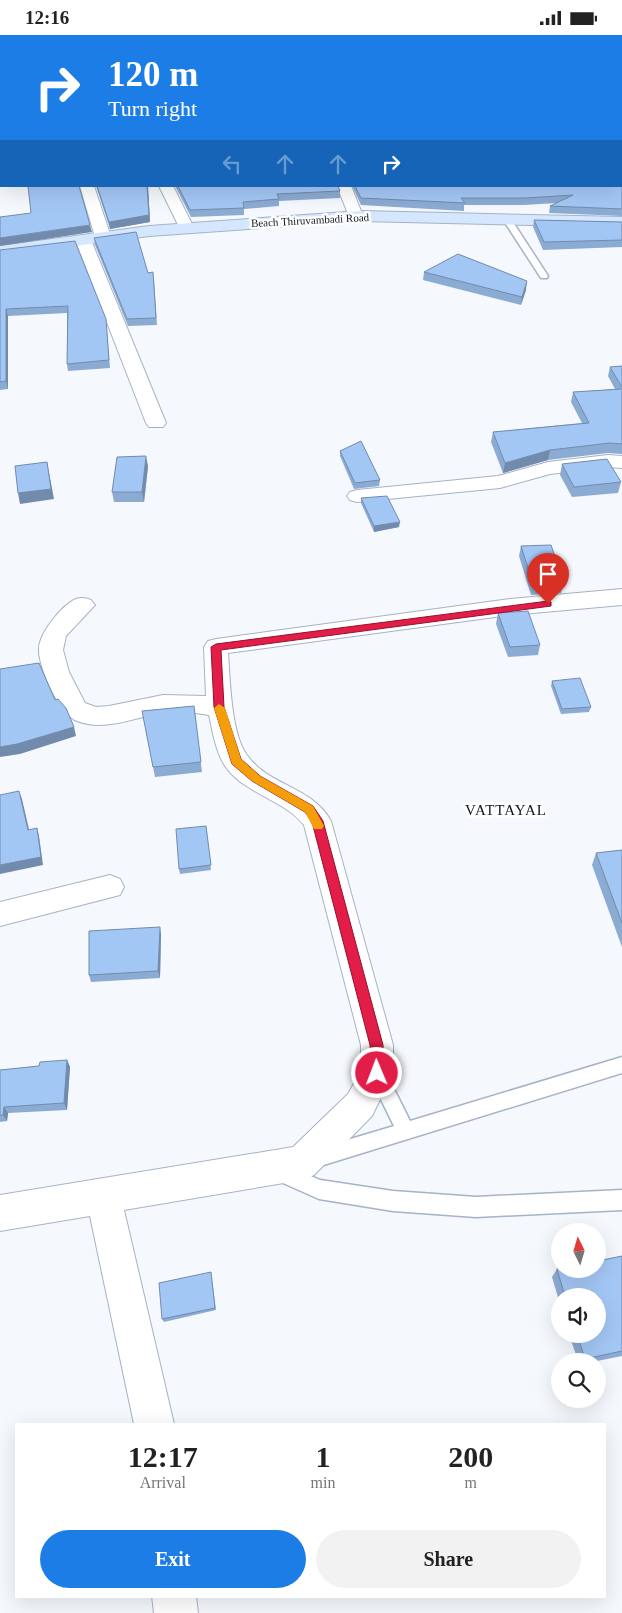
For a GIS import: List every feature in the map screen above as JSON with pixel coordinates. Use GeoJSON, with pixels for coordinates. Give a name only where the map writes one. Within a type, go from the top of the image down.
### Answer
{"type":"FeatureCollection","features":[{"type":"Feature","properties":{"kind":"main road","name":"Beach Thiruvambadi Road"},"geometry":{"type":"LineString","coordinates":[[0,251],[186,227],[355,216],[622,222]]}},
{"type":"Feature","properties":{"kind":"street"},"geometry":{"type":"LineString","coordinates":[[87,187],[103,237]]}},
{"type":"Feature","properties":{"kind":"street"},"geometry":{"type":"LineString","coordinates":[[166,187],[186,227]]}},
{"type":"Feature","properties":{"kind":"street"},"geometry":{"type":"LineString","coordinates":[[344,187],[355,216]]}},
{"type":"Feature","properties":{"kind":"street"},"geometry":{"type":"LineString","coordinates":[[83,240],[156,423]]}},
{"type":"Feature","properties":{"kind":"street"},"geometry":{"type":"LineString","coordinates":[[357,496],[500,482],[548,468],[608,461],[622,462]]}},
{"type":"Feature","properties":{"kind":"street"},"geometry":{"type":"LineString","coordinates":[[0,1213],[286,1166],[360,1105],[377,1073],[377,1045],[317,821],[309,809],[256,779],[236,761],[219,707],[216,647],[510,607],[622,597]]}},
{"type":"Feature","properties":{"kind":"street"},"geometry":{"type":"LineString","coordinates":[[83,605],[55,632],[51,643],[50,658],[76,709],[88,716],[102,716],[172,703],[219,707]]}},
{"type":"Feature","properties":{"kind":"street"},"geometry":{"type":"LineString","coordinates":[[0,914],[110,887]]}},
{"type":"Feature","properties":{"kind":"street"},"geometry":{"type":"LineString","coordinates":[[103,1196],[154,1423]]}},
{"type":"Feature","properties":{"kind":"street"},"geometry":{"type":"LineString","coordinates":[[174,1598],[176,1613]]}},
{"type":"Feature","properties":{"kind":"lane"},"geometry":{"type":"LineString","coordinates":[[506,218],[544,277]]}},
{"type":"Feature","properties":{"kind":"lane"},"geometry":{"type":"LineString","coordinates":[[286,1166],[622,1065]]}},
{"type":"Feature","properties":{"kind":"lane"},"geometry":{"type":"LineString","coordinates":[[377,1073],[406,1131]]}},
{"type":"Feature","properties":{"kind":"lane"},"geometry":{"type":"LineString","coordinates":[[286,1166],[320,1189],[393,1201],[476,1207],[622,1200]]}},
{"type":"Feature","properties":{"kind":"building"},"geometry":{"type":"Polygon","coordinates":[[[28,187],[79,187],[90,225],[0,238],[0,217],[31,213],[28,187]]]}},
{"type":"Feature","properties":{"kind":"building"},"geometry":{"type":"Polygon","coordinates":[[[97,187],[147,187],[149,215],[109,222],[97,187]]]}},
{"type":"Feature","properties":{"kind":"building"},"geometry":{"type":"Polygon","coordinates":[[[178,187],[338,187],[340,191],[277,194],[279,199],[243,202],[244,208],[190,210],[178,187]]]}},
{"type":"Feature","properties":{"kind":"building"},"geometry":{"type":"Polygon","coordinates":[[[356,187],[622,187],[622,209],[550,206],[573,195],[525,198],[461,198],[465,203],[361,198],[356,187]]]}},
{"type":"Feature","properties":{"kind":"building"},"geometry":{"type":"Polygon","coordinates":[[[534,220],[622,222],[622,240],[544,242],[534,220]]]}},
{"type":"Feature","properties":{"kind":"building"},"geometry":{"type":"Polygon","coordinates":[[[136,232],[148,273],[153,272],[156,318],[127,319],[94,238],[136,232]]]}},
{"type":"Feature","properties":{"kind":"building"},"geometry":{"type":"Polygon","coordinates":[[[75,241],[106,319],[109,360],[67,364],[68,306],[6,309],[6,381],[0,382],[0,250],[75,241]]]}},
{"type":"Feature","properties":{"kind":"building"},"geometry":{"type":"Polygon","coordinates":[[[458,254],[527,281],[522,297],[424,272],[458,254]]]}},
{"type":"Feature","properties":{"kind":"building"},"geometry":{"type":"Polygon","coordinates":[[[622,366],[622,387],[610,367],[622,366]]]}},
{"type":"Feature","properties":{"kind":"building"},"geometry":{"type":"Polygon","coordinates":[[[622,389],[622,444],[610,443],[550,450],[505,463],[493,432],[589,423],[573,392],[622,389]]]}},
{"type":"Feature","properties":{"kind":"building"},"geometry":{"type":"Polygon","coordinates":[[[361,441],[380,480],[355,483],[340,451],[361,441]]]}},
{"type":"Feature","properties":{"kind":"building"},"geometry":{"type":"Polygon","coordinates":[[[146,456],[142,492],[112,492],[117,457],[146,456]]]}},
{"type":"Feature","properties":{"kind":"building"},"geometry":{"type":"Polygon","coordinates":[[[607,459],[621,482],[574,487],[562,464],[607,459]]]}},
{"type":"Feature","properties":{"kind":"building"},"geometry":{"type":"Polygon","coordinates":[[[47,462],[51,489],[18,493],[15,466],[47,462]]]}},
{"type":"Feature","properties":{"kind":"building"},"geometry":{"type":"Polygon","coordinates":[[[387,496],[400,522],[374,526],[361,498],[387,496]]]}},
{"type":"Feature","properties":{"kind":"building"},"geometry":{"type":"Polygon","coordinates":[[[551,545],[564,582],[533,584],[521,546],[551,545]]]}},
{"type":"Feature","properties":{"kind":"building"},"geometry":{"type":"Polygon","coordinates":[[[528,611],[540,645],[510,647],[498,613],[528,611]]]}},
{"type":"Feature","properties":{"kind":"building"},"geometry":{"type":"Polygon","coordinates":[[[39,663],[55,700],[58,699],[66,708],[74,727],[17,744],[0,747],[0,669],[39,663]]]}},
{"type":"Feature","properties":{"kind":"building"},"geometry":{"type":"Polygon","coordinates":[[[580,678],[591,707],[562,709],[552,681],[580,678]]]}},
{"type":"Feature","properties":{"kind":"building"},"geometry":{"type":"Polygon","coordinates":[[[194,706],[201,762],[153,767],[142,711],[194,706]]]}},
{"type":"Feature","properties":{"kind":"building"},"geometry":{"type":"Polygon","coordinates":[[[19,791],[28,830],[37,828],[41,857],[0,865],[0,795],[19,791]]]}},
{"type":"Feature","properties":{"kind":"building"},"geometry":{"type":"Polygon","coordinates":[[[206,826],[211,865],[179,869],[176,829],[206,826]]]}},
{"type":"Feature","properties":{"kind":"building"},"geometry":{"type":"Polygon","coordinates":[[[622,850],[622,923],[596,853],[622,850]]]}},
{"type":"Feature","properties":{"kind":"building"},"geometry":{"type":"Polygon","coordinates":[[[160,927],[158,971],[89,975],[89,931],[160,927]]]}},
{"type":"Feature","properties":{"kind":"building"},"geometry":{"type":"Polygon","coordinates":[[[67,1060],[64,1103],[4,1107],[3,1115],[0,1115],[0,1070],[39,1066],[40,1062],[67,1060]]]}},
{"type":"Feature","properties":{"kind":"building"},"geometry":{"type":"Polygon","coordinates":[[[622,1256],[622,1351],[606,1354],[583,1353],[580,1343],[606,1343],[606,1288],[563,1288],[560,1278],[606,1278],[606,1259],[622,1256]]]}},
{"type":"Feature","properties":{"kind":"building"},"geometry":{"type":"Polygon","coordinates":[[[211,1272],[215,1308],[162,1319],[159,1283],[211,1272]]]}},
{"type":"Feature","properties":{"kind":"slow traffic"},"geometry":{"type":"LineString","coordinates":[[219,708],[236,761],[256,779],[286,794],[309,809],[318,826]]}},
{"type":"Feature","properties":{"kind":"district","name":"VATTAYAL"},"geometry":{"type":"Point","coordinates":[506,810]}},
{"type":"Feature","properties":{"kind":"route"},"geometry":{"type":"LineString","coordinates":[[377,1073],[377,1045],[317,821],[309,809],[286,794],[256,779],[236,761],[219,707],[216,647],[510,607],[548,604]]}}]}
